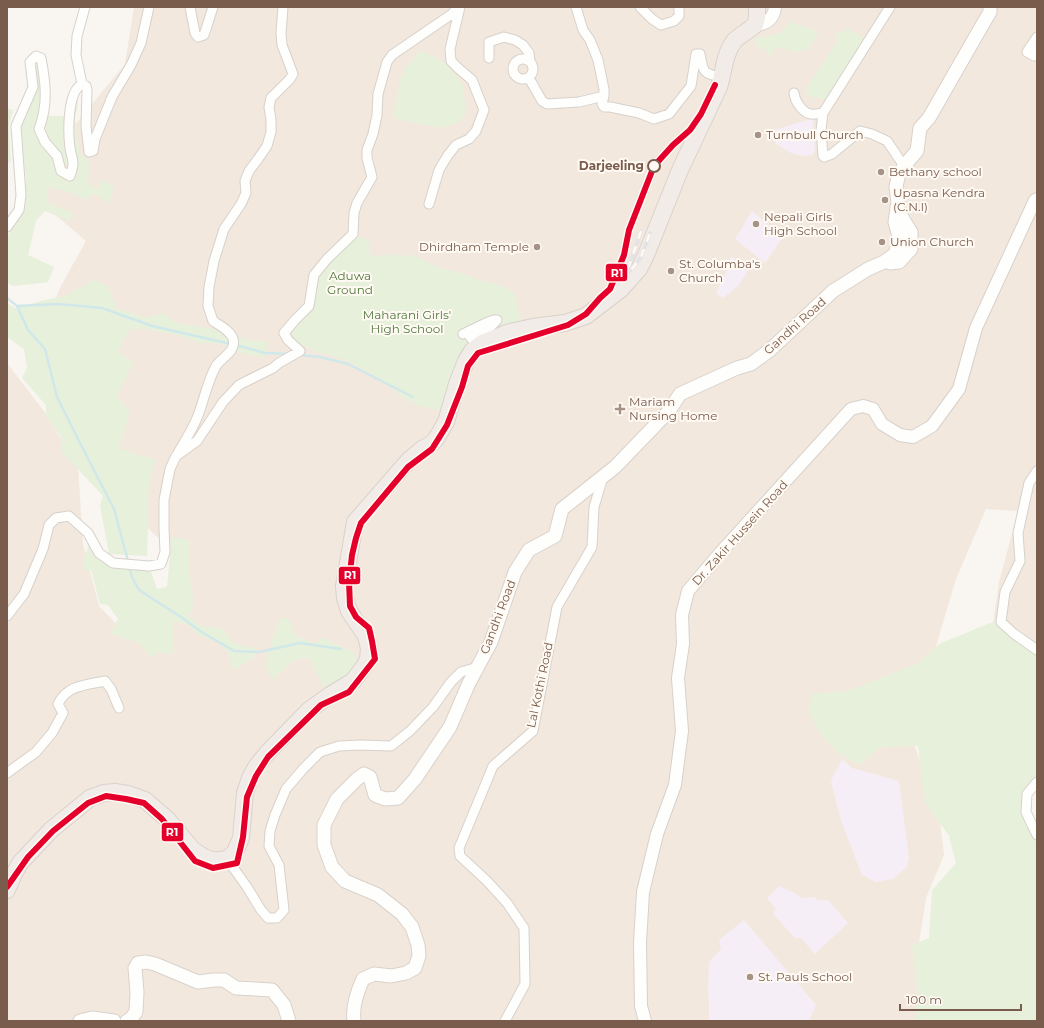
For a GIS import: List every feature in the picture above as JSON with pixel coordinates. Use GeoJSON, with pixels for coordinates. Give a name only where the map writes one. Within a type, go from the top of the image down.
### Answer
{"type":"FeatureCollection","features":[{"type":"Feature","properties":{"kind":"highway"},"geometry":{"type":"LineString","coordinates":[[7,890],[20,863],[51,830],[90,798],[104,793],[115,792],[128,794],[145,800],[167,819],[193,850],[204,857],[214,861],[227,859],[235,852],[241,838],[245,793],[250,778],[256,767],[268,752],[309,710],[353,681],[368,660],[369,648],[366,636],[349,610],[345,598],[344,586],[355,522],[409,460],[436,439],[446,422],[457,384],[466,361],[472,351],[482,343],[510,332],[533,327],[565,323],[586,316],[621,289],[639,269],[680,170],[708,111],[722,77],[730,46],[756,25],[757,7]]}},
{"type":"Feature","properties":{"kind":"main road","name":"Gandhi Road"},"geometry":{"type":"LineString","coordinates":[[354,1021],[353,1016],[355,998],[363,978],[374,974],[391,976],[406,973],[415,968],[419,956],[418,944],[412,927],[402,914],[378,895],[345,880],[332,867],[324,845],[324,825],[337,799],[357,778],[364,774],[370,778],[376,795],[385,799],[398,798],[415,779],[450,727],[469,683],[491,642],[515,572],[529,550],[555,536],[562,508],[615,467],[669,410],[680,394],[737,368],[750,364],[770,350],[833,291],[895,254],[900,240],[895,222],[897,204],[896,187],[898,177],[904,166],[917,151],[920,128],[930,118],[990,12],[990,7]]}},
{"type":"Feature","properties":{"kind":"main road"},"geometry":{"type":"LineString","coordinates":[[127,1021],[130,1020],[136,1012],[136,968],[138,963],[146,962],[155,964],[198,982],[224,980],[236,988],[272,990],[284,1005],[289,1021]]}},
{"type":"Feature","properties":{"kind":"main road"},"geometry":{"type":"LineString","coordinates":[[80,1021],[92,1018],[114,1021]]}},
{"type":"Feature","properties":{"kind":"street"},"geometry":{"type":"LineString","coordinates":[[85,7],[77,36],[76,55],[82,84],[86,86],[88,90],[86,126],[89,152],[93,151],[95,139],[112,97],[131,65],[141,43],[149,7]]}},
{"type":"Feature","properties":{"kind":"street"},"geometry":{"type":"LineString","coordinates":[[190,7],[195,33],[198,37],[204,35],[213,7]]}},
{"type":"Feature","properties":{"kind":"street"},"geometry":{"type":"LineString","coordinates":[[7,616],[24,594],[43,549],[49,525],[56,518],[69,516],[88,533],[99,553],[113,563],[149,566],[161,564],[165,552],[164,500],[170,469],[197,418],[217,364],[227,355],[233,343],[226,330],[213,321],[208,306],[209,287],[214,261],[224,229],[246,194],[245,181],[249,171],[267,146],[271,132],[272,120],[269,107],[271,98],[293,74],[282,45],[281,33],[283,7]]}},
{"type":"Feature","properties":{"kind":"street"},"geometry":{"type":"LineString","coordinates":[[176,456],[196,441],[223,402],[239,385],[273,368],[300,351],[288,340],[284,333],[309,306],[314,274],[330,255],[353,234],[354,213],[357,203],[372,177],[367,158],[367,150],[373,134],[377,115],[378,94],[387,62],[392,55],[452,14],[459,7]]}},
{"type":"Feature","properties":{"kind":"street"},"geometry":{"type":"LineString","coordinates":[[429,204],[439,170],[456,145],[469,139],[476,131],[484,110],[472,80],[451,61],[450,49],[459,7]]}},
{"type":"Feature","properties":{"kind":"street"},"geometry":{"type":"LineString","coordinates":[[576,7],[583,30],[590,40],[598,60],[604,89],[602,104],[604,107],[639,113],[654,119],[669,114],[691,86],[696,54],[700,54],[704,71],[709,74],[722,77]]}},
{"type":"Feature","properties":{"kind":"street"},"geometry":{"type":"LineString","coordinates":[[640,7],[652,19],[662,26],[674,21],[679,16],[679,7]]}},
{"type":"Feature","properties":{"kind":"street"},"geometry":{"type":"LineString","coordinates":[[756,25],[770,20],[774,14],[775,7]]}},
{"type":"Feature","properties":{"kind":"street"},"geometry":{"type":"LineString","coordinates":[[890,7],[823,112],[821,130],[824,157],[832,154],[860,131],[872,134],[887,141],[904,166]]}},
{"type":"Feature","properties":{"kind":"street"},"geometry":{"type":"LineString","coordinates":[[489,58],[490,42],[504,37],[523,45],[529,53],[530,61],[534,67],[533,73],[529,78],[522,80],[516,77],[513,72],[513,65],[517,60],[524,58],[530,61]]}},
{"type":"Feature","properties":{"kind":"street"},"geometry":{"type":"LineString","coordinates":[[1037,37],[1027,52],[1034,56],[1037,51]]}},
{"type":"Feature","properties":{"kind":"street"},"geometry":{"type":"LineString","coordinates":[[7,227],[20,210],[21,195],[16,126],[33,87],[30,62],[36,56],[41,58],[44,72],[46,96],[43,117],[39,129],[45,142],[56,156],[62,171],[70,176],[73,165],[70,150],[70,109],[76,89],[82,84]]}},
{"type":"Feature","properties":{"kind":"street"},"geometry":{"type":"LineString","coordinates":[[529,78],[542,101],[547,104],[579,102],[604,96]]}},
{"type":"Feature","properties":{"kind":"street"},"geometry":{"type":"LineString","coordinates":[[794,93],[795,99],[804,111],[810,114],[823,112]]}},
{"type":"Feature","properties":{"kind":"street","name":"Dr. Zakir Hussein Road"},"geometry":{"type":"LineString","coordinates":[[645,1021],[641,1006],[640,943],[643,892],[657,834],[675,785],[682,731],[678,678],[682,644],[682,615],[688,591],[721,552],[851,409],[863,406],[873,409],[882,424],[900,435],[913,437],[932,426],[959,389],[976,328],[1035,200],[1037,199]]}},
{"type":"Feature","properties":{"kind":"street"},"geometry":{"type":"LineString","coordinates":[[463,334],[494,320],[497,320],[492,326],[470,337],[474,340],[510,328],[520,326],[533,327]]}},
{"type":"Feature","properties":{"kind":"street"},"geometry":{"type":"LineString","coordinates":[[1037,471],[1029,483],[1018,533],[1020,561],[1005,592],[1002,622],[1013,633],[1037,650]]}},
{"type":"Feature","properties":{"kind":"street","name":"Lal Kothi Road"},"geometry":{"type":"LineString","coordinates":[[505,1021],[525,984],[524,928],[507,903],[487,881],[460,856],[459,848],[493,766],[533,731],[557,607],[592,547],[594,507],[603,476]]}},
{"type":"Feature","properties":{"kind":"street"},"geometry":{"type":"LineString","coordinates":[[227,859],[261,910],[268,918],[277,918],[284,910],[279,865],[270,846],[270,831],[286,789],[298,774],[320,752],[339,746],[391,746],[410,731],[433,707],[451,682],[461,672],[478,667]]}},
{"type":"Feature","properties":{"kind":"street"},"geometry":{"type":"LineString","coordinates":[[7,773],[36,752],[48,738],[63,714],[58,704],[61,697],[77,686],[105,681],[111,689],[119,708]]}},
{"type":"Feature","properties":{"kind":"street"},"geometry":{"type":"LineString","coordinates":[[1037,782],[1027,794],[1026,812],[1037,835]]}},
{"type":"Feature","properties":{"kind":"shaded area"},"geometry":{"type":"Polygon","coordinates":[[[134,7],[1037,7],[1037,678],[990,645],[999,582],[1018,511],[986,509],[956,579],[910,733],[939,813],[944,855],[926,898],[916,962],[918,1021],[7,1021],[7,363],[47,415],[78,467],[83,544],[99,606],[128,636],[168,623],[170,548],[121,505],[43,326],[62,284],[86,241],[40,202],[74,126],[125,64],[134,7]]]}},
{"type":"Feature","properties":{"kind":"shaded area"},"geometry":{"type":"Polygon","coordinates":[[[813,118],[815,150],[812,155],[803,156],[791,153],[776,144],[772,131],[813,118]]]}},
{"type":"Feature","properties":{"kind":"shaded area","name":"Nepali Girls High School"},"geometry":{"type":"Polygon","coordinates":[[[752,211],[783,237],[765,263],[735,239],[752,211]]]}},
{"type":"Feature","properties":{"kind":"shaded area","name":"Nepali Girls High School"},"geometry":{"type":"Polygon","coordinates":[[[731,256],[748,271],[738,286],[723,298],[716,293],[726,272],[731,256]]]}},
{"type":"Feature","properties":{"kind":"shaded area"},"geometry":{"type":"Polygon","coordinates":[[[842,759],[852,768],[899,781],[909,857],[907,867],[893,879],[876,882],[862,875],[841,821],[831,781],[842,759]]]}},
{"type":"Feature","properties":{"kind":"shaded area","name":"St. Pauls School"},"geometry":{"type":"Polygon","coordinates":[[[779,886],[795,893],[801,898],[815,897],[817,900],[828,900],[848,923],[815,954],[800,937],[796,939],[773,914],[776,909],[767,898],[779,886]]]}},
{"type":"Feature","properties":{"kind":"shaded area","name":"St. Pauls School"},"geometry":{"type":"Polygon","coordinates":[[[744,920],[816,1005],[809,1021],[709,1021],[709,962],[721,949],[719,940],[744,920]]]}},
{"type":"Feature","properties":{"kind":"green space"},"geometry":{"type":"Polygon","coordinates":[[[789,19],[792,23],[806,26],[818,33],[812,44],[806,50],[798,52],[778,47],[768,57],[767,50],[756,46],[754,38],[771,36],[783,31],[789,19]]]}},
{"type":"Feature","properties":{"kind":"green space"},"geometry":{"type":"Polygon","coordinates":[[[847,27],[864,38],[828,97],[824,101],[819,97],[814,98],[809,96],[806,93],[807,87],[837,42],[836,36],[840,31],[843,32],[847,27]]]}},
{"type":"Feature","properties":{"kind":"green space"},"geometry":{"type":"Polygon","coordinates":[[[420,51],[433,56],[448,66],[463,85],[466,110],[461,120],[454,124],[438,128],[393,118],[400,81],[405,68],[420,51]]]}},
{"type":"Feature","properties":{"kind":"green space"},"geometry":{"type":"Polygon","coordinates":[[[36,61],[40,62],[42,89],[35,132],[41,146],[52,157],[57,171],[62,179],[70,182],[77,166],[71,122],[75,97],[78,103],[75,119],[80,156],[86,156],[89,161],[88,184],[98,190],[101,179],[115,187],[108,204],[95,193],[85,200],[73,193],[49,187],[46,202],[73,213],[70,221],[45,211],[36,221],[28,255],[54,267],[48,282],[12,286],[7,282],[7,238],[26,203],[26,178],[21,136],[22,121],[37,84],[36,61]]]}},
{"type":"Feature","properties":{"kind":"green space"},"geometry":{"type":"Polygon","coordinates":[[[7,108],[13,110],[9,126],[11,162],[7,163],[7,108]]]}},
{"type":"Feature","properties":{"kind":"green space"},"geometry":{"type":"Polygon","coordinates":[[[48,116],[64,116],[64,134],[70,167],[63,161],[59,151],[48,138],[45,126],[48,116]]]}},
{"type":"Feature","properties":{"kind":"green space","name":"Maharani Girls' High School"},"geometry":{"type":"Polygon","coordinates":[[[358,236],[370,241],[370,255],[379,256],[392,254],[418,257],[437,267],[503,286],[514,293],[522,322],[474,344],[442,411],[408,401],[367,371],[339,358],[306,347],[301,344],[291,333],[304,319],[312,307],[317,275],[342,249],[358,236]]]}},
{"type":"Feature","properties":{"kind":"green space"},"geometry":{"type":"Polygon","coordinates":[[[94,280],[108,286],[117,309],[148,318],[164,313],[176,323],[208,328],[254,341],[269,341],[264,358],[240,352],[217,343],[198,343],[181,336],[144,329],[129,330],[118,352],[133,362],[117,396],[130,412],[119,448],[137,455],[156,459],[150,477],[147,500],[147,556],[109,554],[100,505],[103,496],[62,452],[61,437],[46,415],[46,405],[22,378],[27,367],[24,349],[7,337],[7,303],[15,308],[65,296],[94,280]]]}},
{"type":"Feature","properties":{"kind":"green space"},"geometry":{"type":"Polygon","coordinates":[[[172,537],[190,540],[189,572],[194,602],[189,617],[200,625],[224,629],[232,642],[248,647],[256,647],[254,658],[233,670],[228,652],[216,642],[197,634],[188,624],[173,621],[174,654],[158,652],[151,657],[139,643],[111,634],[118,619],[108,605],[100,604],[91,570],[83,571],[83,562],[89,544],[97,555],[150,569],[157,589],[167,587],[172,537]]]}},
{"type":"Feature","properties":{"kind":"green space"},"geometry":{"type":"Polygon","coordinates":[[[281,617],[290,620],[295,635],[315,644],[322,637],[352,651],[358,662],[349,680],[325,690],[309,658],[296,659],[272,680],[265,665],[281,617]]]}},
{"type":"Feature","properties":{"kind":"green space"},"geometry":{"type":"Polygon","coordinates":[[[995,622],[999,623],[1037,653],[1037,777],[1025,792],[1028,825],[1037,842],[1037,1021],[915,1021],[917,989],[912,945],[929,938],[932,890],[956,863],[949,836],[925,802],[918,746],[880,747],[860,765],[840,754],[821,736],[808,708],[812,694],[847,691],[919,663],[939,644],[995,622]]]}},
{"type":"Feature","properties":{"kind":"waterway"},"geometry":{"type":"LineString","coordinates":[[7,298],[17,306],[58,304],[102,308],[152,326],[231,344]]}},
{"type":"Feature","properties":{"kind":"waterway"},"geometry":{"type":"LineString","coordinates":[[17,306],[28,330],[45,349],[57,397],[114,509],[128,561]]}},
{"type":"Feature","properties":{"kind":"waterway"},"geometry":{"type":"LineString","coordinates":[[236,345],[265,353],[288,354]]}},
{"type":"Feature","properties":{"kind":"waterway"},"geometry":{"type":"LineString","coordinates":[[299,355],[320,357],[348,364],[413,397]]}},
{"type":"Feature","properties":{"kind":"waterway"},"geometry":{"type":"LineString","coordinates":[[129,566],[132,577],[139,590],[200,631],[234,651],[259,652],[300,643],[341,649]]}},
{"type":"Feature","properties":{"kind":"railway"},"geometry":{"type":"LineString","coordinates":[[624,255],[625,233],[651,164],[673,145]]}},
{"type":"Feature","properties":{"kind":"railway"},"geometry":{"type":"LineString","coordinates":[[641,231],[629,266],[610,289],[632,269],[641,257],[650,233]]}},
{"type":"Feature","properties":{"kind":"transit line","name":"R1"},"geometry":{"type":"LineString","coordinates":[[7,887],[28,857],[53,831],[88,803],[106,796],[144,803],[162,819],[195,861],[213,868],[237,863],[243,837],[247,797],[256,776],[268,757],[321,705],[349,692],[375,659],[369,628],[356,617],[350,606],[349,582],[352,555],[361,523],[408,467],[432,449],[447,425],[462,387],[468,366],[478,353],[568,325],[586,314],[610,289],[624,255],[629,230],[654,166],[673,145],[690,130],[701,114],[715,85]]}},
{"type":"Feature","properties":{"kind":"place","name":"Turnbull Church"},"geometry":{"type":"Point","coordinates":[758,135]}},
{"type":"Feature","properties":{"kind":"place","name":"Darjeeling"},"geometry":{"type":"Point","coordinates":[654,166]}},
{"type":"Feature","properties":{"kind":"place","name":"Bethany school"},"geometry":{"type":"Point","coordinates":[881,172]}},
{"type":"Feature","properties":{"kind":"place","name":"Upasna Kendra (C.N.I)"},"geometry":{"type":"Point","coordinates":[885,200]}},
{"type":"Feature","properties":{"kind":"place","name":"Nepali Girls High School"},"geometry":{"type":"Point","coordinates":[756,224]}},
{"type":"Feature","properties":{"kind":"place","name":"Union Church"},"geometry":{"type":"Point","coordinates":[882,242]}},
{"type":"Feature","properties":{"kind":"place","name":"Dhirdham Temple"},"geometry":{"type":"Point","coordinates":[537,247]}},
{"type":"Feature","properties":{"kind":"place","name":"St. Columba's Church"},"geometry":{"type":"Point","coordinates":[671,271]}},
{"type":"Feature","properties":{"kind":"place","name":"Mariam Nursing Home"},"geometry":{"type":"Point","coordinates":[620,409]}},
{"type":"Feature","properties":{"kind":"place","name":"St. Pauls School"},"geometry":{"type":"Point","coordinates":[750,977]}},
{"type":"Feature","properties":{"kind":"park label","name":"Aduwa Ground"},"geometry":{"type":"Point","coordinates":[350,283]}}]}
